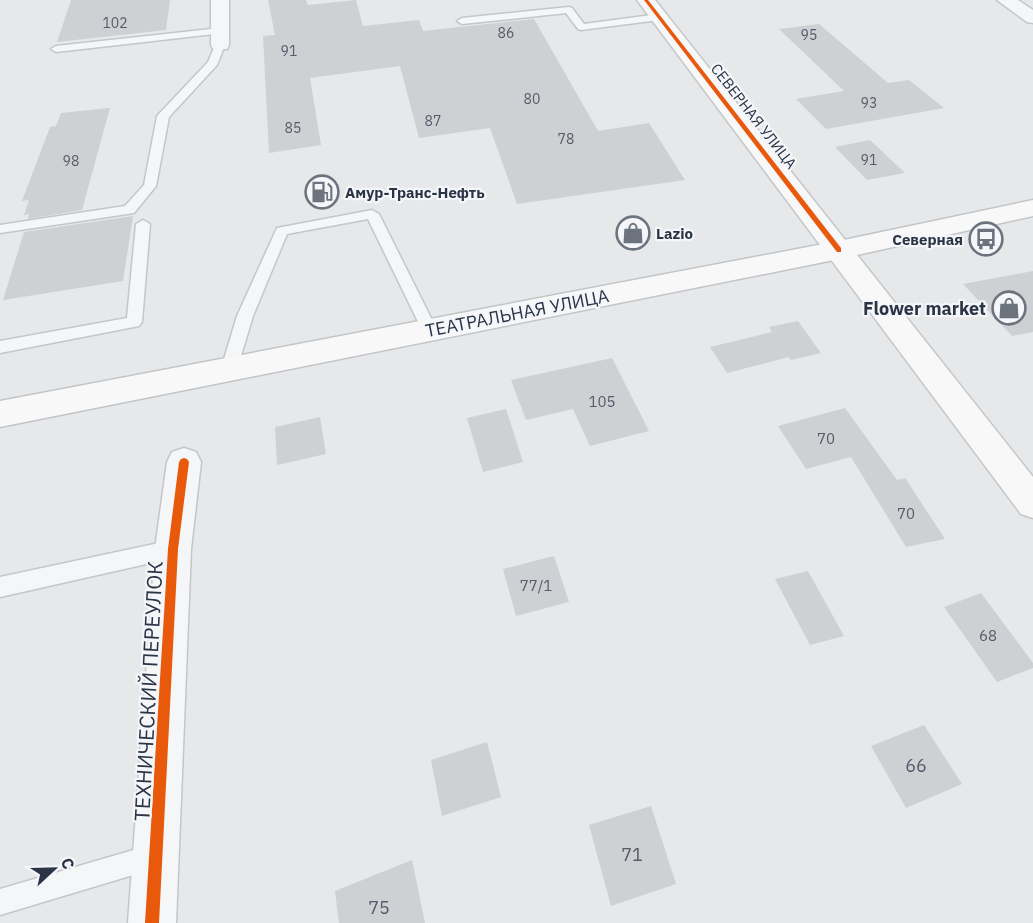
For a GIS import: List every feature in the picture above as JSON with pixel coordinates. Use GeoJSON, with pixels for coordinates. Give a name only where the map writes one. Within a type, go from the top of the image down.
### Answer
{"type":"FeatureCollection","features":[{"type":"Feature","properties":{"kind":"main road","name":"СЕВЕРНАЯ УЛИЦА"},"geometry":{"type":"LineString","coordinates":[[646,0],[1033,503]]}},
{"type":"Feature","properties":{"kind":"main road","name":"ТЕАТРАЛЬНАЯ УЛИЦА"},"geometry":{"type":"LineString","coordinates":[[0,414],[839,250],[1033,208]]}},
{"type":"Feature","properties":{"kind":"street"},"geometry":{"type":"LineString","coordinates":[[220,0],[220,38]]}},
{"type":"Feature","properties":{"kind":"street"},"geometry":{"type":"LineString","coordinates":[[1006,0],[1033,18]]}},
{"type":"Feature","properties":{"kind":"street","name":"ТЕХНИЧЕСКИЙ ПЕРЕУЛОК"},"geometry":{"type":"LineString","coordinates":[[152,923],[173,549],[184,462]]}},
{"type":"Feature","properties":{"kind":"lane"},"geometry":{"type":"LineString","coordinates":[[462,21],[569,10],[582,27],[659,17]]}},
{"type":"Feature","properties":{"kind":"lane"},"geometry":{"type":"LineString","coordinates":[[0,229],[129,210],[150,186],[163,116],[213,63],[220,38],[56,49]]}},
{"type":"Feature","properties":{"kind":"lane"},"geometry":{"type":"LineString","coordinates":[[229,369],[245,316],[282,231],[372,214],[429,330]]}},
{"type":"Feature","properties":{"kind":"lane"},"geometry":{"type":"LineString","coordinates":[[0,347],[134,322],[143,224]]}},
{"type":"Feature","properties":{"kind":"lane"},"geometry":{"type":"LineString","coordinates":[[0,587],[173,549]]}},
{"type":"Feature","properties":{"kind":"lane"},"geometry":{"type":"LineString","coordinates":[[0,902],[157,857]]}},
{"type":"Feature","properties":{"kind":"building"},"geometry":{"type":"Polygon","coordinates":[[[71,0],[170,0],[166,30],[57,42],[71,0]]]}},
{"type":"Feature","properties":{"kind":"building"},"geometry":{"type":"Polygon","coordinates":[[[268,0],[306,0],[308,5],[356,0],[363,26],[419,20],[423,31],[534,19],[598,131],[649,123],[685,180],[517,204],[490,128],[419,138],[400,66],[310,78],[321,145],[269,153],[263,36],[275,35],[268,0]]]}},
{"type":"Feature","properties":{"kind":"building"},"geometry":{"type":"Polygon","coordinates":[[[819,24],[888,83],[909,80],[944,108],[826,129],[796,99],[844,91],[779,29],[819,24]]]}},
{"type":"Feature","properties":{"kind":"building"},"geometry":{"type":"Polygon","coordinates":[[[110,108],[82,210],[28,219],[29,214],[24,215],[29,200],[22,201],[50,127],[56,126],[61,113],[110,108]]]}},
{"type":"Feature","properties":{"kind":"building"},"geometry":{"type":"Polygon","coordinates":[[[870,140],[905,173],[867,180],[835,147],[870,140]]]}},
{"type":"Feature","properties":{"kind":"building"},"geometry":{"type":"Polygon","coordinates":[[[133,216],[123,281],[3,300],[24,232],[133,216]]]}},
{"type":"Feature","properties":{"kind":"building","name":"Flower market"},"geometry":{"type":"Polygon","coordinates":[[[1033,271],[1033,332],[1012,336],[963,284],[1033,271]]]}},
{"type":"Feature","properties":{"kind":"building"},"geometry":{"type":"Polygon","coordinates":[[[798,321],[821,353],[791,360],[789,357],[727,373],[710,347],[772,332],[769,327],[798,321]]]}},
{"type":"Feature","properties":{"kind":"building"},"geometry":{"type":"Polygon","coordinates":[[[612,358],[649,431],[590,446],[573,409],[526,420],[511,380],[612,358]]]}},
{"type":"Feature","properties":{"kind":"building"},"geometry":{"type":"Polygon","coordinates":[[[845,408],[897,480],[905,478],[945,539],[906,547],[851,457],[806,469],[778,426],[845,408]]]}},
{"type":"Feature","properties":{"kind":"building"},"geometry":{"type":"Polygon","coordinates":[[[506,409],[523,462],[483,472],[467,418],[506,409]]]}},
{"type":"Feature","properties":{"kind":"building"},"geometry":{"type":"Polygon","coordinates":[[[320,417],[326,454],[277,465],[275,427],[320,417]]]}},
{"type":"Feature","properties":{"kind":"building"},"geometry":{"type":"Polygon","coordinates":[[[554,556],[569,602],[516,616],[503,569],[554,556]]]}},
{"type":"Feature","properties":{"kind":"building"},"geometry":{"type":"Polygon","coordinates":[[[808,571],[844,636],[810,645],[775,579],[808,571]]]}},
{"type":"Feature","properties":{"kind":"building"},"geometry":{"type":"Polygon","coordinates":[[[981,593],[1033,663],[1033,668],[997,682],[944,607],[981,593]]]}},
{"type":"Feature","properties":{"kind":"building"},"geometry":{"type":"Polygon","coordinates":[[[924,725],[962,784],[906,808],[871,746],[924,725]]]}},
{"type":"Feature","properties":{"kind":"building"},"geometry":{"type":"Polygon","coordinates":[[[487,742],[501,797],[442,816],[431,760],[487,742]]]}},
{"type":"Feature","properties":{"kind":"building"},"geometry":{"type":"Polygon","coordinates":[[[651,806],[676,884],[611,906],[589,825],[651,806]]]}},
{"type":"Feature","properties":{"kind":"building"},"geometry":{"type":"Polygon","coordinates":[[[412,860],[425,923],[339,923],[335,891],[412,860]]]}},
{"type":"Feature","properties":{"kind":"cycle path"},"geometry":{"type":"LineString","coordinates":[[646,0],[839,250]]}},
{"type":"Feature","properties":{"kind":"cycle path"},"geometry":{"type":"LineString","coordinates":[[152,923],[173,549],[184,462]]}},
{"type":"Feature","properties":{"kind":"place","name":"Амур-Транс-Нефть"},"geometry":{"type":"Point","coordinates":[322,192]}},
{"type":"Feature","properties":{"kind":"place","name":"Lazio"},"geometry":{"type":"Point","coordinates":[633,233]}},
{"type":"Feature","properties":{"kind":"place","name":"Северная"},"geometry":{"type":"Point","coordinates":[986,239]}},
{"type":"Feature","properties":{"kind":"place","name":"Flower market"},"geometry":{"type":"Point","coordinates":[1009,308]}}]}
